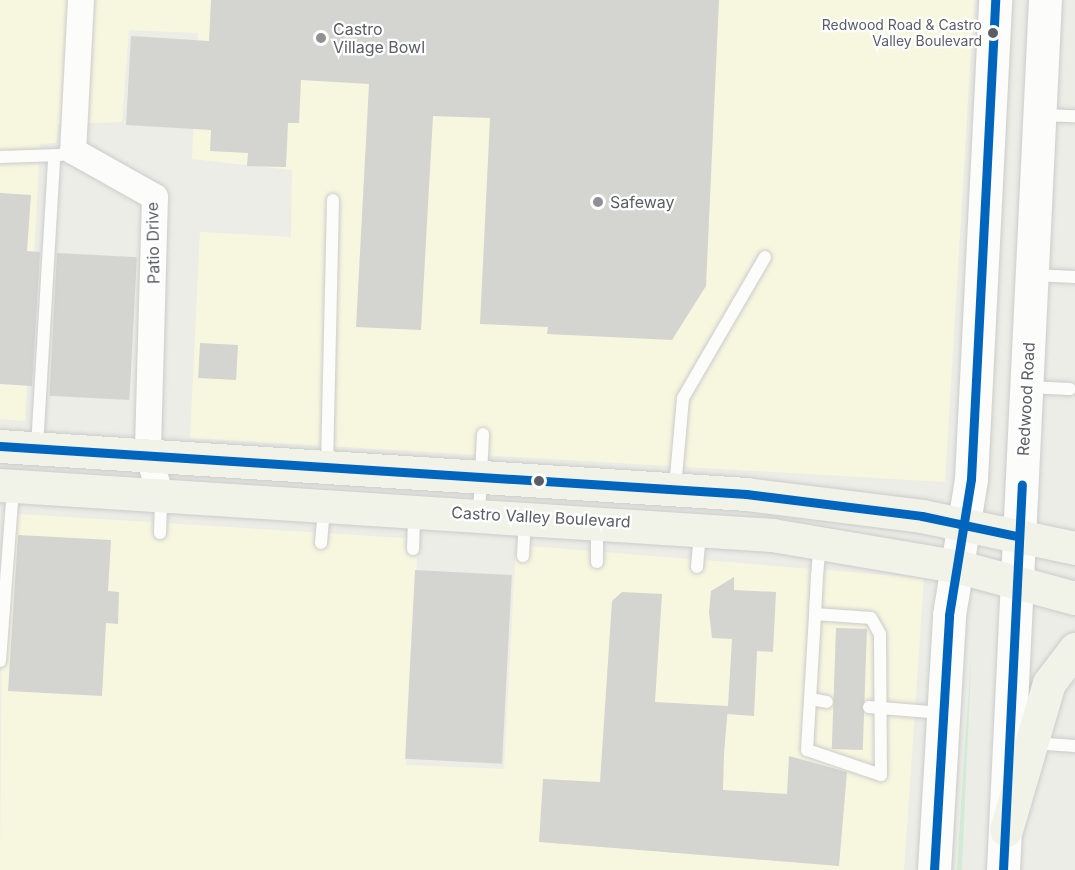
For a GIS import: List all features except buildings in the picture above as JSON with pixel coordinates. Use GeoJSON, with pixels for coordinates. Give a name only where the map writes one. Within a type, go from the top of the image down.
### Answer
{"type":"FeatureCollection","features":[{"type":"Feature","properties":{"kind":"main road"},"geometry":{"type":"LineString","coordinates":[[934,870],[943,713],[956,566],[966,524],[995,0]]}},
{"type":"Feature","properties":{"kind":"main road","name":"Redwood Road"},"geometry":{"type":"LineString","coordinates":[[1003,870],[1014,582],[1045,0]]}},
{"type":"Feature","properties":{"kind":"main road"},"geometry":{"type":"LineString","coordinates":[[0,446],[675,488],[966,524],[1075,548]]}},
{"type":"Feature","properties":{"kind":"main road","name":"Castro Valley Boulevard"},"geometry":{"type":"LineString","coordinates":[[6,486],[701,527],[820,540],[956,566],[1075,598]]}},
{"type":"Feature","properties":{"kind":"main road"},"geometry":{"type":"LineString","coordinates":[[1006,830],[1049,683],[1075,649]]}},
{"type":"Feature","properties":{"kind":"street"},"geometry":{"type":"LineString","coordinates":[[63,154],[81,0]]}},
{"type":"Feature","properties":{"kind":"street","name":"Patio Drive"},"geometry":{"type":"LineString","coordinates":[[63,154],[155,197],[148,455],[161,495]]}},
{"type":"Feature","properties":{"kind":"lane"},"geometry":{"type":"LineString","coordinates":[[1039,115],[1075,116]]}},
{"type":"Feature","properties":{"kind":"lane"},"geometry":{"type":"LineString","coordinates":[[0,157],[63,154],[37,448]]}},
{"type":"Feature","properties":{"kind":"lane"},"geometry":{"type":"LineString","coordinates":[[327,466],[333,200]]}},
{"type":"Feature","properties":{"kind":"lane"},"geometry":{"type":"LineString","coordinates":[[675,488],[683,398],[765,257]]}},
{"type":"Feature","properties":{"kind":"lane"},"geometry":{"type":"LineString","coordinates":[[1032,275],[1075,277]]}},
{"type":"Feature","properties":{"kind":"lane"},"geometry":{"type":"LineString","coordinates":[[1026,387],[1070,389]]}},
{"type":"Feature","properties":{"kind":"lane"},"geometry":{"type":"LineString","coordinates":[[479,514],[483,434]]}},
{"type":"Feature","properties":{"kind":"lane"},"geometry":{"type":"LineString","coordinates":[[0,661],[6,486]]}},
{"type":"Feature","properties":{"kind":"lane"},"geometry":{"type":"LineString","coordinates":[[160,533],[161,495]]}},
{"type":"Feature","properties":{"kind":"lane"},"geometry":{"type":"LineString","coordinates":[[321,543],[324,504]]}},
{"type":"Feature","properties":{"kind":"lane"},"geometry":{"type":"LineString","coordinates":[[413,549],[415,510]]}},
{"type":"Feature","properties":{"kind":"lane"},"geometry":{"type":"LineString","coordinates":[[523,556],[525,518]]}},
{"type":"Feature","properties":{"kind":"lane"},"geometry":{"type":"LineString","coordinates":[[597,521],[597,562]]}},
{"type":"Feature","properties":{"kind":"lane"},"geometry":{"type":"LineString","coordinates":[[697,567],[701,527]]}},
{"type":"Feature","properties":{"kind":"lane"},"geometry":{"type":"LineString","coordinates":[[815,614],[871,618],[880,634],[874,707],[881,775],[807,750],[815,614],[820,540]]}},
{"type":"Feature","properties":{"kind":"lane"},"geometry":{"type":"LineString","coordinates":[[810,699],[827,702]]}},
{"type":"Feature","properties":{"kind":"lane"},"geometry":{"type":"LineString","coordinates":[[874,707],[943,713]]}},
{"type":"Feature","properties":{"kind":"lane"},"geometry":{"type":"LineString","coordinates":[[1031,743],[1075,747]]}},
{"type":"Feature","properties":{"kind":"shaded area"},"geometry":{"type":"Polygon","coordinates":[[[0,0],[974,0],[945,482],[190,438],[200,232],[291,237],[292,170],[192,159],[198,33],[129,30],[122,122],[58,124],[56,143],[40,144],[25,421],[0,419],[0,0]]]}},
{"type":"Feature","properties":{"kind":"shaded area"},"geometry":{"type":"Polygon","coordinates":[[[3,513],[418,539],[406,765],[504,769],[516,545],[924,578],[904,870],[0,870],[3,513]]]}},
{"type":"Feature","properties":{"kind":"shaded area"},"geometry":{"type":"Polygon","coordinates":[[[972,646],[962,870],[957,870],[965,742],[972,646]]]}},
{"type":"Feature","properties":{"kind":"transit line"},"geometry":{"type":"LineString","coordinates":[[934,870],[949,615],[971,479],[995,0]]}},
{"type":"Feature","properties":{"kind":"transit line"},"geometry":{"type":"LineString","coordinates":[[0,446],[746,494],[922,516],[1016,536]]}},
{"type":"Feature","properties":{"kind":"transit line"},"geometry":{"type":"LineString","coordinates":[[1003,870],[1022,484]]}},
{"type":"Feature","properties":{"kind":"place","name":"Redwood Road & Castro Valley Boulevard"},"geometry":{"type":"Point","coordinates":[993,33]}},
{"type":"Feature","properties":{"kind":"place","name":"Castro Village Bowl"},"geometry":{"type":"Point","coordinates":[321,38]}},
{"type":"Feature","properties":{"kind":"place","name":"Safeway"},"geometry":{"type":"Point","coordinates":[598,202]}}]}
